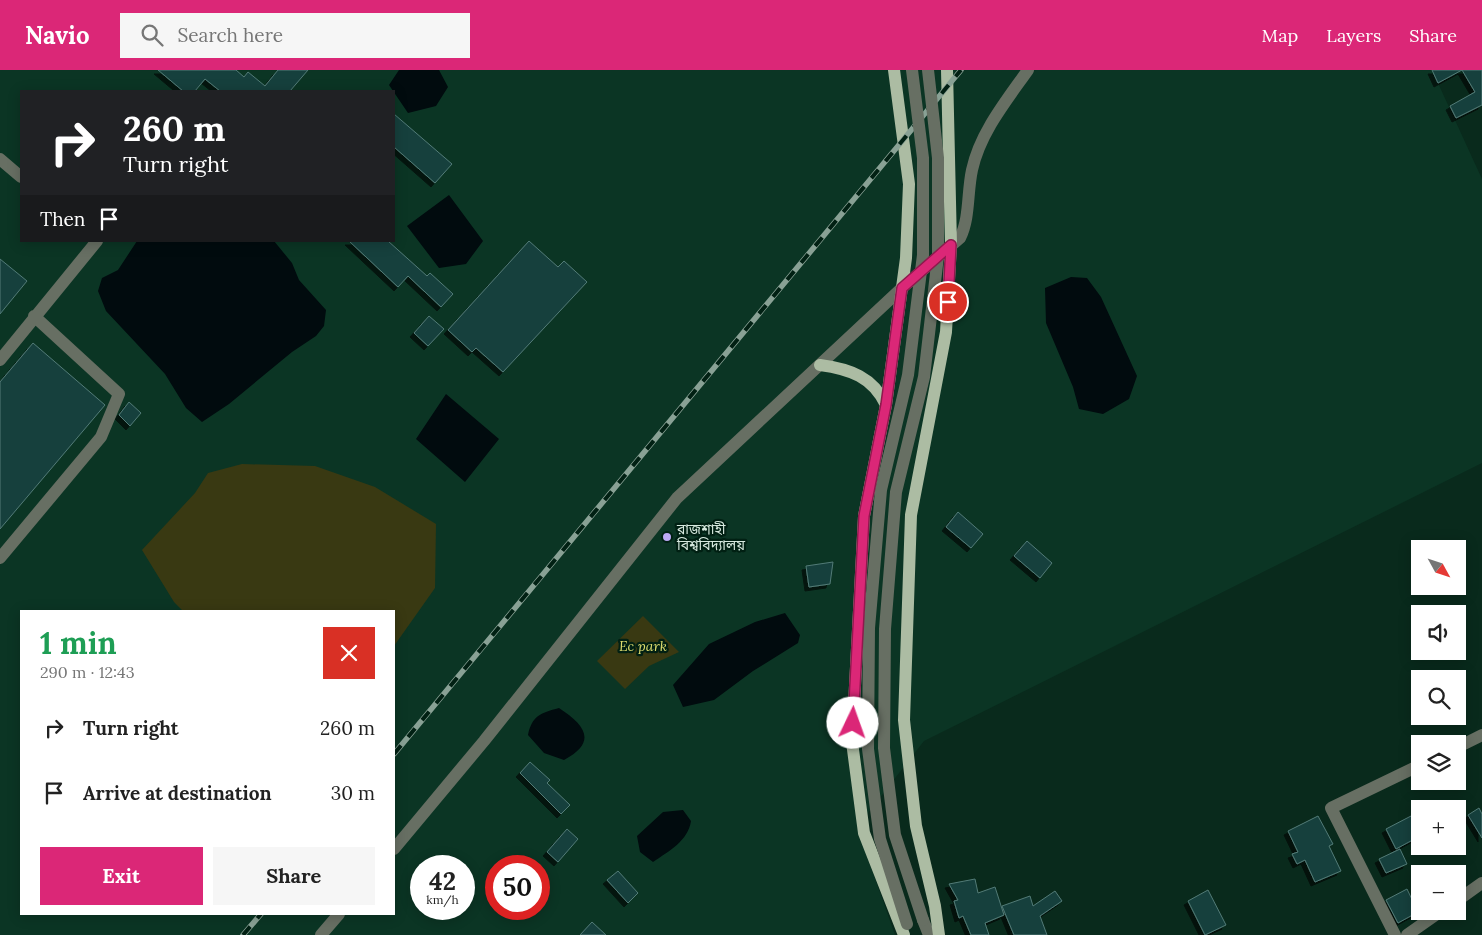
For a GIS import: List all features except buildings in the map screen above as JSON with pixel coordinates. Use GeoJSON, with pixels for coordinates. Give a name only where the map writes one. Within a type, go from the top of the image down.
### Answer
{"type":"FeatureCollection","features":[{"type":"Feature","properties":{"kind":"main road"},"geometry":{"type":"LineString","coordinates":[[894,70],[909,184],[906,258],[886,405],[864,516],[852,742],[864,833],[907,931]]}},
{"type":"Feature","properties":{"kind":"main road"},"geometry":{"type":"LineString","coordinates":[[939,935],[935,906],[916,826],[904,720],[911,515],[946,332],[951,245],[947,70]]}},
{"type":"Feature","properties":{"kind":"main road"},"geometry":{"type":"LineString","coordinates":[[820,365],[844,368],[867,381],[880,393],[886,405]]}},
{"type":"Feature","properties":{"kind":"street"},"geometry":{"type":"LineString","coordinates":[[907,931],[880,839],[868,749],[869,628],[881,490],[908,375],[923,256],[923,158],[912,70]]}},
{"type":"Feature","properties":{"kind":"street"},"geometry":{"type":"LineString","coordinates":[[928,70],[938,158],[938,256],[924,377],[896,492],[885,629],[884,738],[896,835],[929,935]]}},
{"type":"Feature","properties":{"kind":"street"},"geometry":{"type":"LineString","coordinates":[[395,849],[484,741],[677,498],[902,288],[960,238],[964,229],[972,169],[980,147],[996,114],[1028,70]]}},
{"type":"Feature","properties":{"kind":"street"},"geometry":{"type":"LineString","coordinates":[[0,158],[20,176]]}},
{"type":"Feature","properties":{"kind":"street"},"geometry":{"type":"LineString","coordinates":[[0,360],[96,242]]}},
{"type":"Feature","properties":{"kind":"street"},"geometry":{"type":"LineString","coordinates":[[0,558],[101,437],[119,394],[34,316]]}},
{"type":"Feature","properties":{"kind":"street"},"geometry":{"type":"LineString","coordinates":[[1466,743],[1482,736]]}},
{"type":"Feature","properties":{"kind":"street"},"geometry":{"type":"LineString","coordinates":[[1396,935],[1331,808],[1411,769]]}},
{"type":"Feature","properties":{"kind":"street"},"geometry":{"type":"LineString","coordinates":[[1466,894],[1482,883]]}},
{"type":"Feature","properties":{"kind":"street"},"geometry":{"type":"LineString","coordinates":[[321,935],[338,915]]}},
{"type":"Feature","properties":{"kind":"street"},"geometry":{"type":"LineString","coordinates":[[1407,935],[1428,920]]}},
{"type":"Feature","properties":{"kind":"shaded area","name":"রাজশাহী বিশ্ববিদ্যালয়"},"geometry":{"type":"Polygon","coordinates":[[[0,70],[1432,70],[1482,179],[1482,463],[924,741],[857,827],[895,935],[0,935],[0,70]]]}},
{"type":"Feature","properties":{"kind":"shaded area"},"geometry":{"type":"Polygon","coordinates":[[[399,70],[439,70],[448,87],[436,106],[408,113],[395,94],[395,90],[392,90],[389,85],[399,70]]]}},
{"type":"Feature","properties":{"kind":"shaded area"},"geometry":{"type":"Polygon","coordinates":[[[449,195],[483,241],[466,264],[439,268],[407,226],[449,195]]]}},
{"type":"Feature","properties":{"kind":"shaded area"},"geometry":{"type":"Polygon","coordinates":[[[136,242],[275,242],[292,263],[299,280],[326,310],[324,326],[316,336],[292,352],[229,404],[202,422],[186,408],[165,374],[106,311],[98,291],[102,278],[118,270],[136,242]]]}},
{"type":"Feature","properties":{"kind":"shaded area"},"geometry":{"type":"Polygon","coordinates":[[[1071,277],[1087,278],[1101,297],[1137,376],[1129,399],[1103,414],[1079,409],[1073,387],[1046,323],[1045,288],[1071,277]]]}},
{"type":"Feature","properties":{"kind":"shaded area"},"geometry":{"type":"Polygon","coordinates":[[[446,394],[499,439],[465,482],[416,439],[446,394]]]}},
{"type":"Feature","properties":{"kind":"shaded area"},"geometry":{"type":"Polygon","coordinates":[[[785,613],[800,635],[798,643],[753,671],[714,700],[683,707],[673,685],[709,644],[755,622],[785,613]]]}},
{"type":"Feature","properties":{"kind":"shaded area"},"geometry":{"type":"Polygon","coordinates":[[[559,708],[576,721],[584,734],[581,747],[564,760],[544,753],[528,735],[532,723],[538,716],[559,708]]]}},
{"type":"Feature","properties":{"kind":"shaded area"},"geometry":{"type":"Polygon","coordinates":[[[683,810],[691,821],[686,834],[677,845],[653,862],[640,852],[637,836],[663,812],[683,810]]]}},
{"type":"Feature","properties":{"kind":"green space"},"geometry":{"type":"Polygon","coordinates":[[[242,464],[315,466],[375,487],[436,524],[435,588],[395,645],[395,610],[182,610],[174,602],[142,550],[195,493],[208,473],[242,464]]]}},
{"type":"Feature","properties":{"kind":"green space","name":"Ec park"},"geometry":{"type":"Polygon","coordinates":[[[643,616],[679,652],[649,666],[625,689],[597,661],[643,616]]]}},
{"type":"Feature","properties":{"kind":"railway"},"geometry":{"type":"LineString","coordinates":[[395,753],[961,70]]}},
{"type":"Feature","properties":{"kind":"railway"},"geometry":{"type":"LineString","coordinates":[[243,935],[260,915]]}},
{"type":"Feature","properties":{"kind":"place","name":"রাজশাহী বিশ্ববিদ্যালয়"},"geometry":{"type":"Point","coordinates":[667,537]}},
{"type":"Feature","properties":{"kind":"route"},"geometry":{"type":"LineString","coordinates":[[853,723],[864,516],[886,405],[902,288],[951,245],[948,302]]}}]}
